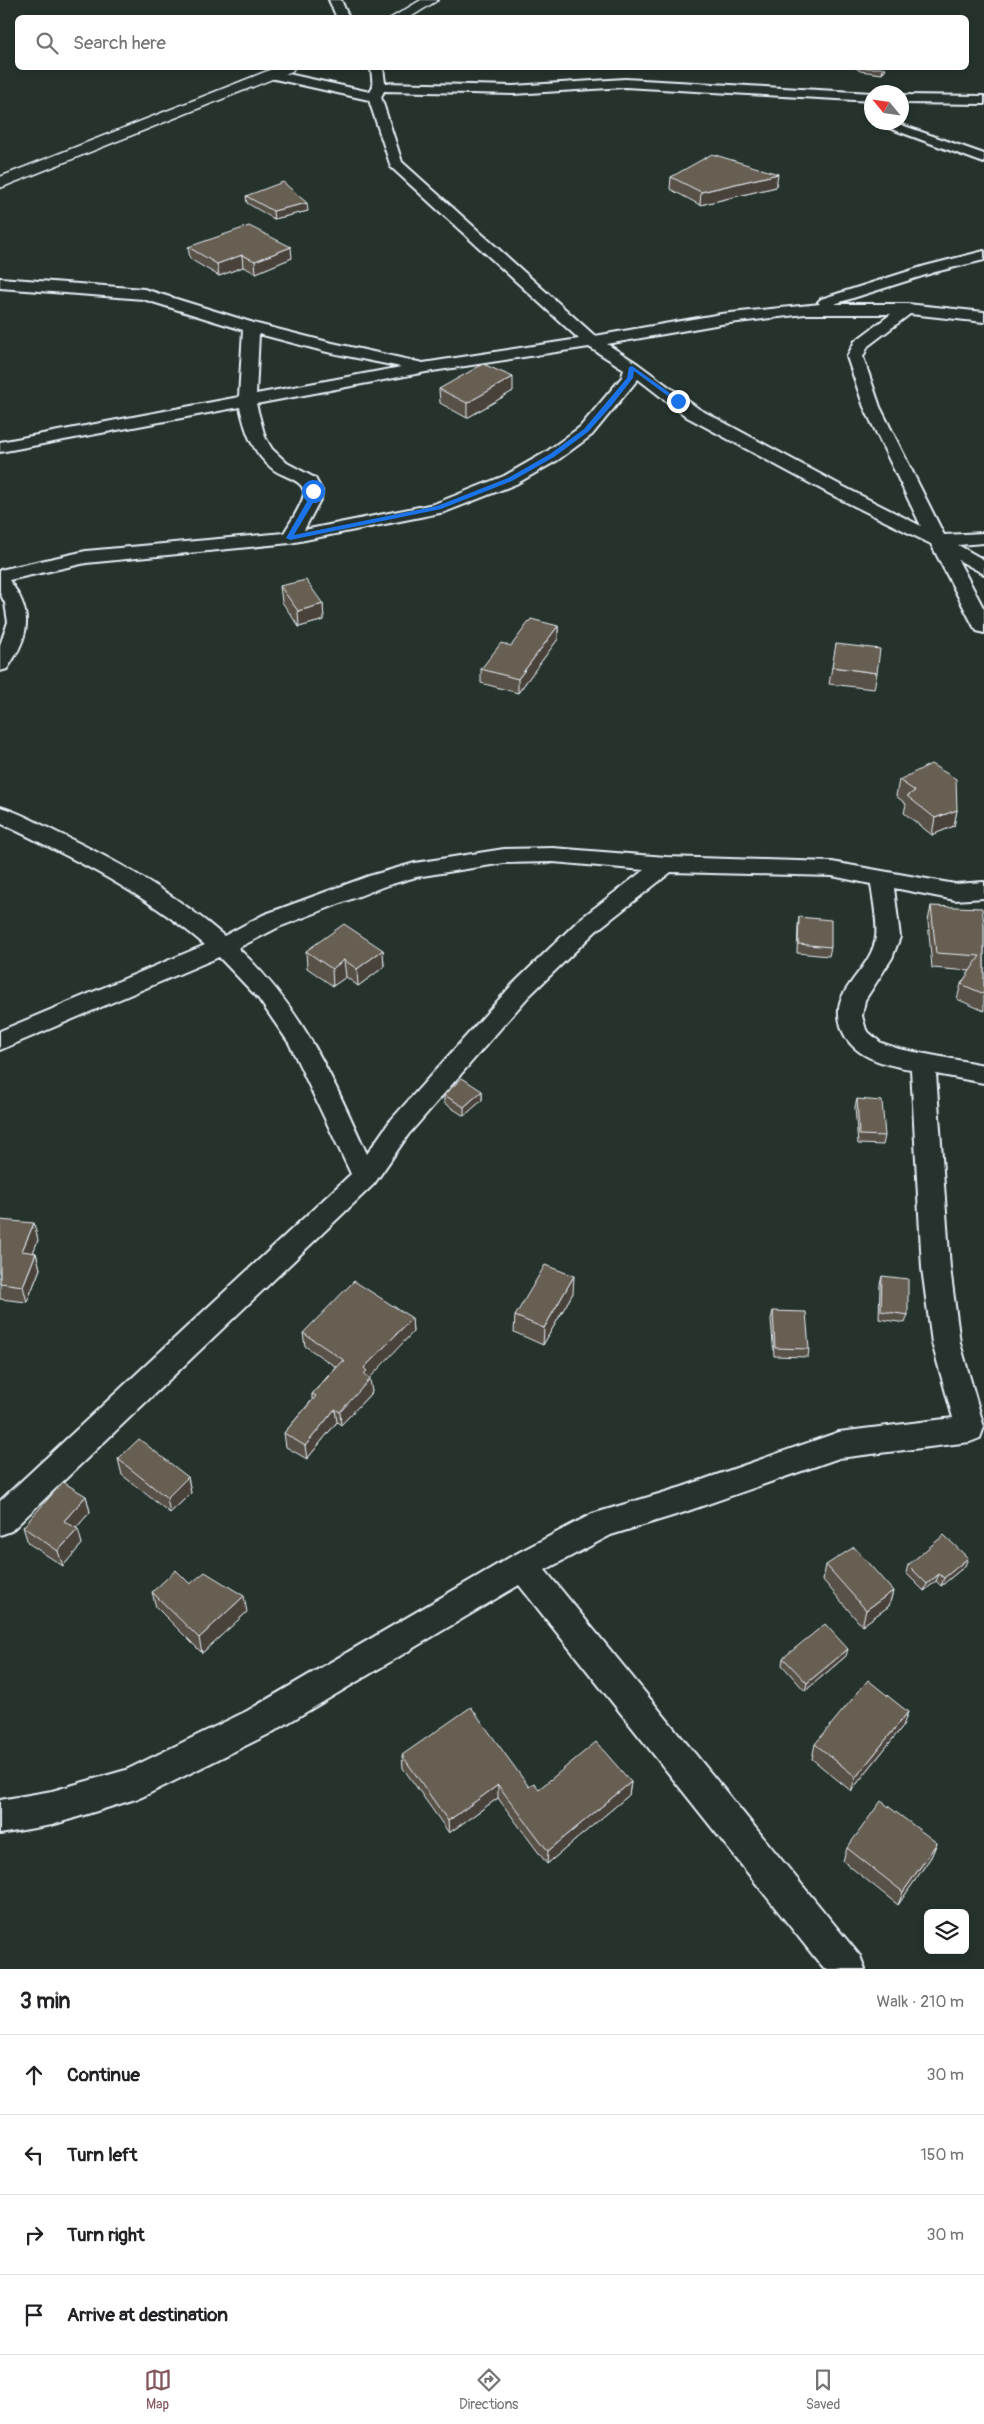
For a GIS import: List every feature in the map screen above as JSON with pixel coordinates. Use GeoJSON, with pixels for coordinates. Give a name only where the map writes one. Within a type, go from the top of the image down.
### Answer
{"type":"FeatureCollection","features":[{"type":"Feature","properties":{"kind":"street"},"geometry":{"type":"LineString","coordinates":[[336,0],[342,15]]}},
{"type":"Feature","properties":{"kind":"street"},"geometry":{"type":"LineString","coordinates":[[404,15],[431,0]]}},
{"type":"Feature","properties":{"kind":"street"},"geometry":{"type":"LineString","coordinates":[[0,183],[281,70]]}},
{"type":"Feature","properties":{"kind":"street"},"geometry":{"type":"LineString","coordinates":[[377,70],[377,92],[396,164],[592,342],[632,367],[693,412],[836,490],[938,541],[984,568]]}},
{"type":"Feature","properties":{"kind":"street"},"geometry":{"type":"LineString","coordinates":[[270,74],[377,92],[513,90],[625,83],[864,97]]}},
{"type":"Feature","properties":{"kind":"street"},"geometry":{"type":"LineString","coordinates":[[839,95],[864,115]]}},
{"type":"Feature","properties":{"kind":"street"},"geometry":{"type":"LineString","coordinates":[[909,98],[984,100]]}},
{"type":"Feature","properties":{"kind":"street"},"geometry":{"type":"LineString","coordinates":[[903,130],[984,158]]}},
{"type":"Feature","properties":{"kind":"street"},"geometry":{"type":"LineString","coordinates":[[805,308],[930,269],[984,255]]}},
{"type":"Feature","properties":{"kind":"street"},"geometry":{"type":"LineString","coordinates":[[0,283],[144,294],[251,327],[327,346],[426,367]]}},
{"type":"Feature","properties":{"kind":"street"},"geometry":{"type":"LineString","coordinates":[[0,447],[426,367],[592,342],[721,318],[805,308],[907,308],[984,317]]}},
{"type":"Feature","properties":{"kind":"street"},"geometry":{"type":"LineString","coordinates":[[907,308],[861,344],[855,357],[872,407],[938,541],[984,627]]}},
{"type":"Feature","properties":{"kind":"street"},"geometry":{"type":"LineString","coordinates":[[251,327],[247,402],[256,436],[266,452],[281,467],[309,482],[313,491],[312,498],[290,538]]}},
{"type":"Feature","properties":{"kind":"street"},"geometry":{"type":"LineString","coordinates":[[0,576],[86,557],[290,538],[439,508],[510,480],[552,456],[586,430],[610,404],[630,378],[632,367]]}},
{"type":"Feature","properties":{"kind":"street"},"geometry":{"type":"LineString","coordinates":[[938,541],[984,538]]}},
{"type":"Feature","properties":{"kind":"street"},"geometry":{"type":"LineString","coordinates":[[0,580],[14,596],[18,612],[17,630],[0,665]]}},
{"type":"Feature","properties":{"kind":"street"},"geometry":{"type":"LineString","coordinates":[[0,814],[125,876],[173,907],[258,981],[299,1039],[365,1177]]}},
{"type":"Feature","properties":{"kind":"street"},"geometry":{"type":"LineString","coordinates":[[0,1042],[222,948],[271,921],[377,880],[415,870],[504,856],[553,855],[666,864],[832,870],[955,892],[984,890]]}},
{"type":"Feature","properties":{"kind":"street"},"geometry":{"type":"LineString","coordinates":[[0,1521],[365,1177],[399,1128],[520,991],[588,924],[666,864]]}},
{"type":"Feature","properties":{"kind":"street"},"geometry":{"type":"LineString","coordinates":[[882,878],[888,937],[880,958],[853,999],[850,1016],[856,1034],[872,1049],[896,1058],[984,1074]]}},
{"type":"Feature","properties":{"kind":"street"},"geometry":{"type":"LineString","coordinates":[[0,1817],[52,1808],[139,1780],[259,1722],[523,1566],[603,1524],[682,1500],[839,1445],[980,1433],[946,1343],[936,1268],[923,1062]]}},
{"type":"Feature","properties":{"kind":"street"},"geometry":{"type":"LineString","coordinates":[[523,1566],[847,1969]]}},
{"type":"Feature","properties":{"kind":"building"},"geometry":{"type":"Polygon","coordinates":[[[712,154],[778,174],[701,192],[671,177],[712,154]]]}},
{"type":"Feature","properties":{"kind":"building"},"geometry":{"type":"Polygon","coordinates":[[[283,182],[307,203],[273,211],[246,196],[283,182]]]}},
{"type":"Feature","properties":{"kind":"building"},"geometry":{"type":"Polygon","coordinates":[[[249,226],[291,247],[255,261],[242,255],[217,264],[188,247],[249,226]]]}},
{"type":"Feature","properties":{"kind":"building"},"geometry":{"type":"Polygon","coordinates":[[[483,364],[513,377],[467,403],[439,389],[483,364]]]}},
{"type":"Feature","properties":{"kind":"building"},"geometry":{"type":"Polygon","coordinates":[[[306,580],[323,604],[298,611],[280,586],[306,580]]]}},
{"type":"Feature","properties":{"kind":"building"},"geometry":{"type":"Polygon","coordinates":[[[531,619],[558,626],[518,679],[481,669],[501,643],[511,646],[531,619]]]}},
{"type":"Feature","properties":{"kind":"building"},"geometry":{"type":"Polygon","coordinates":[[[836,644],[880,649],[877,673],[832,667],[836,644]]]}},
{"type":"Feature","properties":{"kind":"building"},"geometry":{"type":"Polygon","coordinates":[[[931,764],[956,779],[957,810],[935,818],[907,796],[915,791],[899,780],[931,764]]]}},
{"type":"Feature","properties":{"kind":"building"},"geometry":{"type":"Polygon","coordinates":[[[931,906],[982,908],[984,923],[984,994],[961,984],[980,956],[936,953],[931,906]]]}},
{"type":"Feature","properties":{"kind":"building"},"geometry":{"type":"Polygon","coordinates":[[[799,917],[831,920],[831,947],[798,944],[799,917]]]}},
{"type":"Feature","properties":{"kind":"building"},"geometry":{"type":"Polygon","coordinates":[[[344,924],[383,950],[357,969],[344,960],[332,969],[306,951],[344,924]]]}},
{"type":"Feature","properties":{"kind":"building"},"geometry":{"type":"Polygon","coordinates":[[[462,1078],[482,1091],[464,1107],[444,1095],[462,1078]]]}},
{"type":"Feature","properties":{"kind":"building"},"geometry":{"type":"Polygon","coordinates":[[[857,1099],[882,1101],[885,1136],[859,1135],[857,1099]]]}},
{"type":"Feature","properties":{"kind":"building"},"geometry":{"type":"Polygon","coordinates":[[[0,1220],[34,1223],[22,1251],[36,1253],[23,1286],[0,1283],[0,1220]]]}},
{"type":"Feature","properties":{"kind":"building"},"geometry":{"type":"Polygon","coordinates":[[[545,1265],[574,1276],[544,1328],[515,1316],[545,1265]]]}},
{"type":"Feature","properties":{"kind":"building"},"geometry":{"type":"Polygon","coordinates":[[[882,1276],[908,1279],[908,1315],[881,1311],[882,1276]]]}},
{"type":"Feature","properties":{"kind":"building"},"geometry":{"type":"Polygon","coordinates":[[[354,1281],[412,1318],[364,1368],[367,1371],[364,1374],[370,1379],[340,1412],[335,1409],[305,1446],[284,1433],[316,1396],[312,1394],[345,1361],[303,1333],[354,1281]]]}},
{"type":"Feature","properties":{"kind":"building"},"geometry":{"type":"Polygon","coordinates":[[[773,1311],[806,1312],[809,1349],[775,1348],[773,1311]]]}},
{"type":"Feature","properties":{"kind":"building"},"geometry":{"type":"Polygon","coordinates":[[[139,1439],[188,1477],[167,1498],[118,1459],[139,1439]]]}},
{"type":"Feature","properties":{"kind":"building"},"geometry":{"type":"Polygon","coordinates":[[[63,1482],[86,1496],[64,1521],[78,1529],[58,1551],[23,1527],[63,1482]]]}},
{"type":"Feature","properties":{"kind":"building"},"geometry":{"type":"Polygon","coordinates":[[[944,1535],[968,1558],[944,1578],[939,1574],[927,1584],[908,1565],[944,1535]]]}},
{"type":"Feature","properties":{"kind":"building"},"geometry":{"type":"Polygon","coordinates":[[[854,1547],[893,1591],[866,1610],[826,1565],[854,1547]]]}},
{"type":"Feature","properties":{"kind":"building"},"geometry":{"type":"Polygon","coordinates":[[[176,1570],[190,1584],[205,1572],[244,1596],[199,1638],[152,1592],[176,1570]]]}},
{"type":"Feature","properties":{"kind":"building"},"geometry":{"type":"Polygon","coordinates":[[[825,1624],[848,1649],[807,1683],[783,1658],[825,1624]]]}},
{"type":"Feature","properties":{"kind":"building"},"geometry":{"type":"Polygon","coordinates":[[[868,1680],[908,1712],[856,1777],[815,1744],[868,1680]]]}},
{"type":"Feature","properties":{"kind":"building"},"geometry":{"type":"Polygon","coordinates":[[[471,1707],[529,1787],[534,1783],[539,1789],[596,1742],[631,1782],[548,1851],[498,1785],[448,1821],[402,1755],[471,1707]]]}},
{"type":"Feature","properties":{"kind":"building"},"geometry":{"type":"Polygon","coordinates":[[[881,1801],[937,1843],[903,1892],[847,1848],[881,1801]]]}},
{"type":"Feature","properties":{"kind":"route"},"geometry":{"type":"LineString","coordinates":[[313,491],[312,498],[290,538],[439,508],[510,480],[552,456],[586,430],[610,404],[618,391],[630,378],[632,367],[678,401]]}}]}
